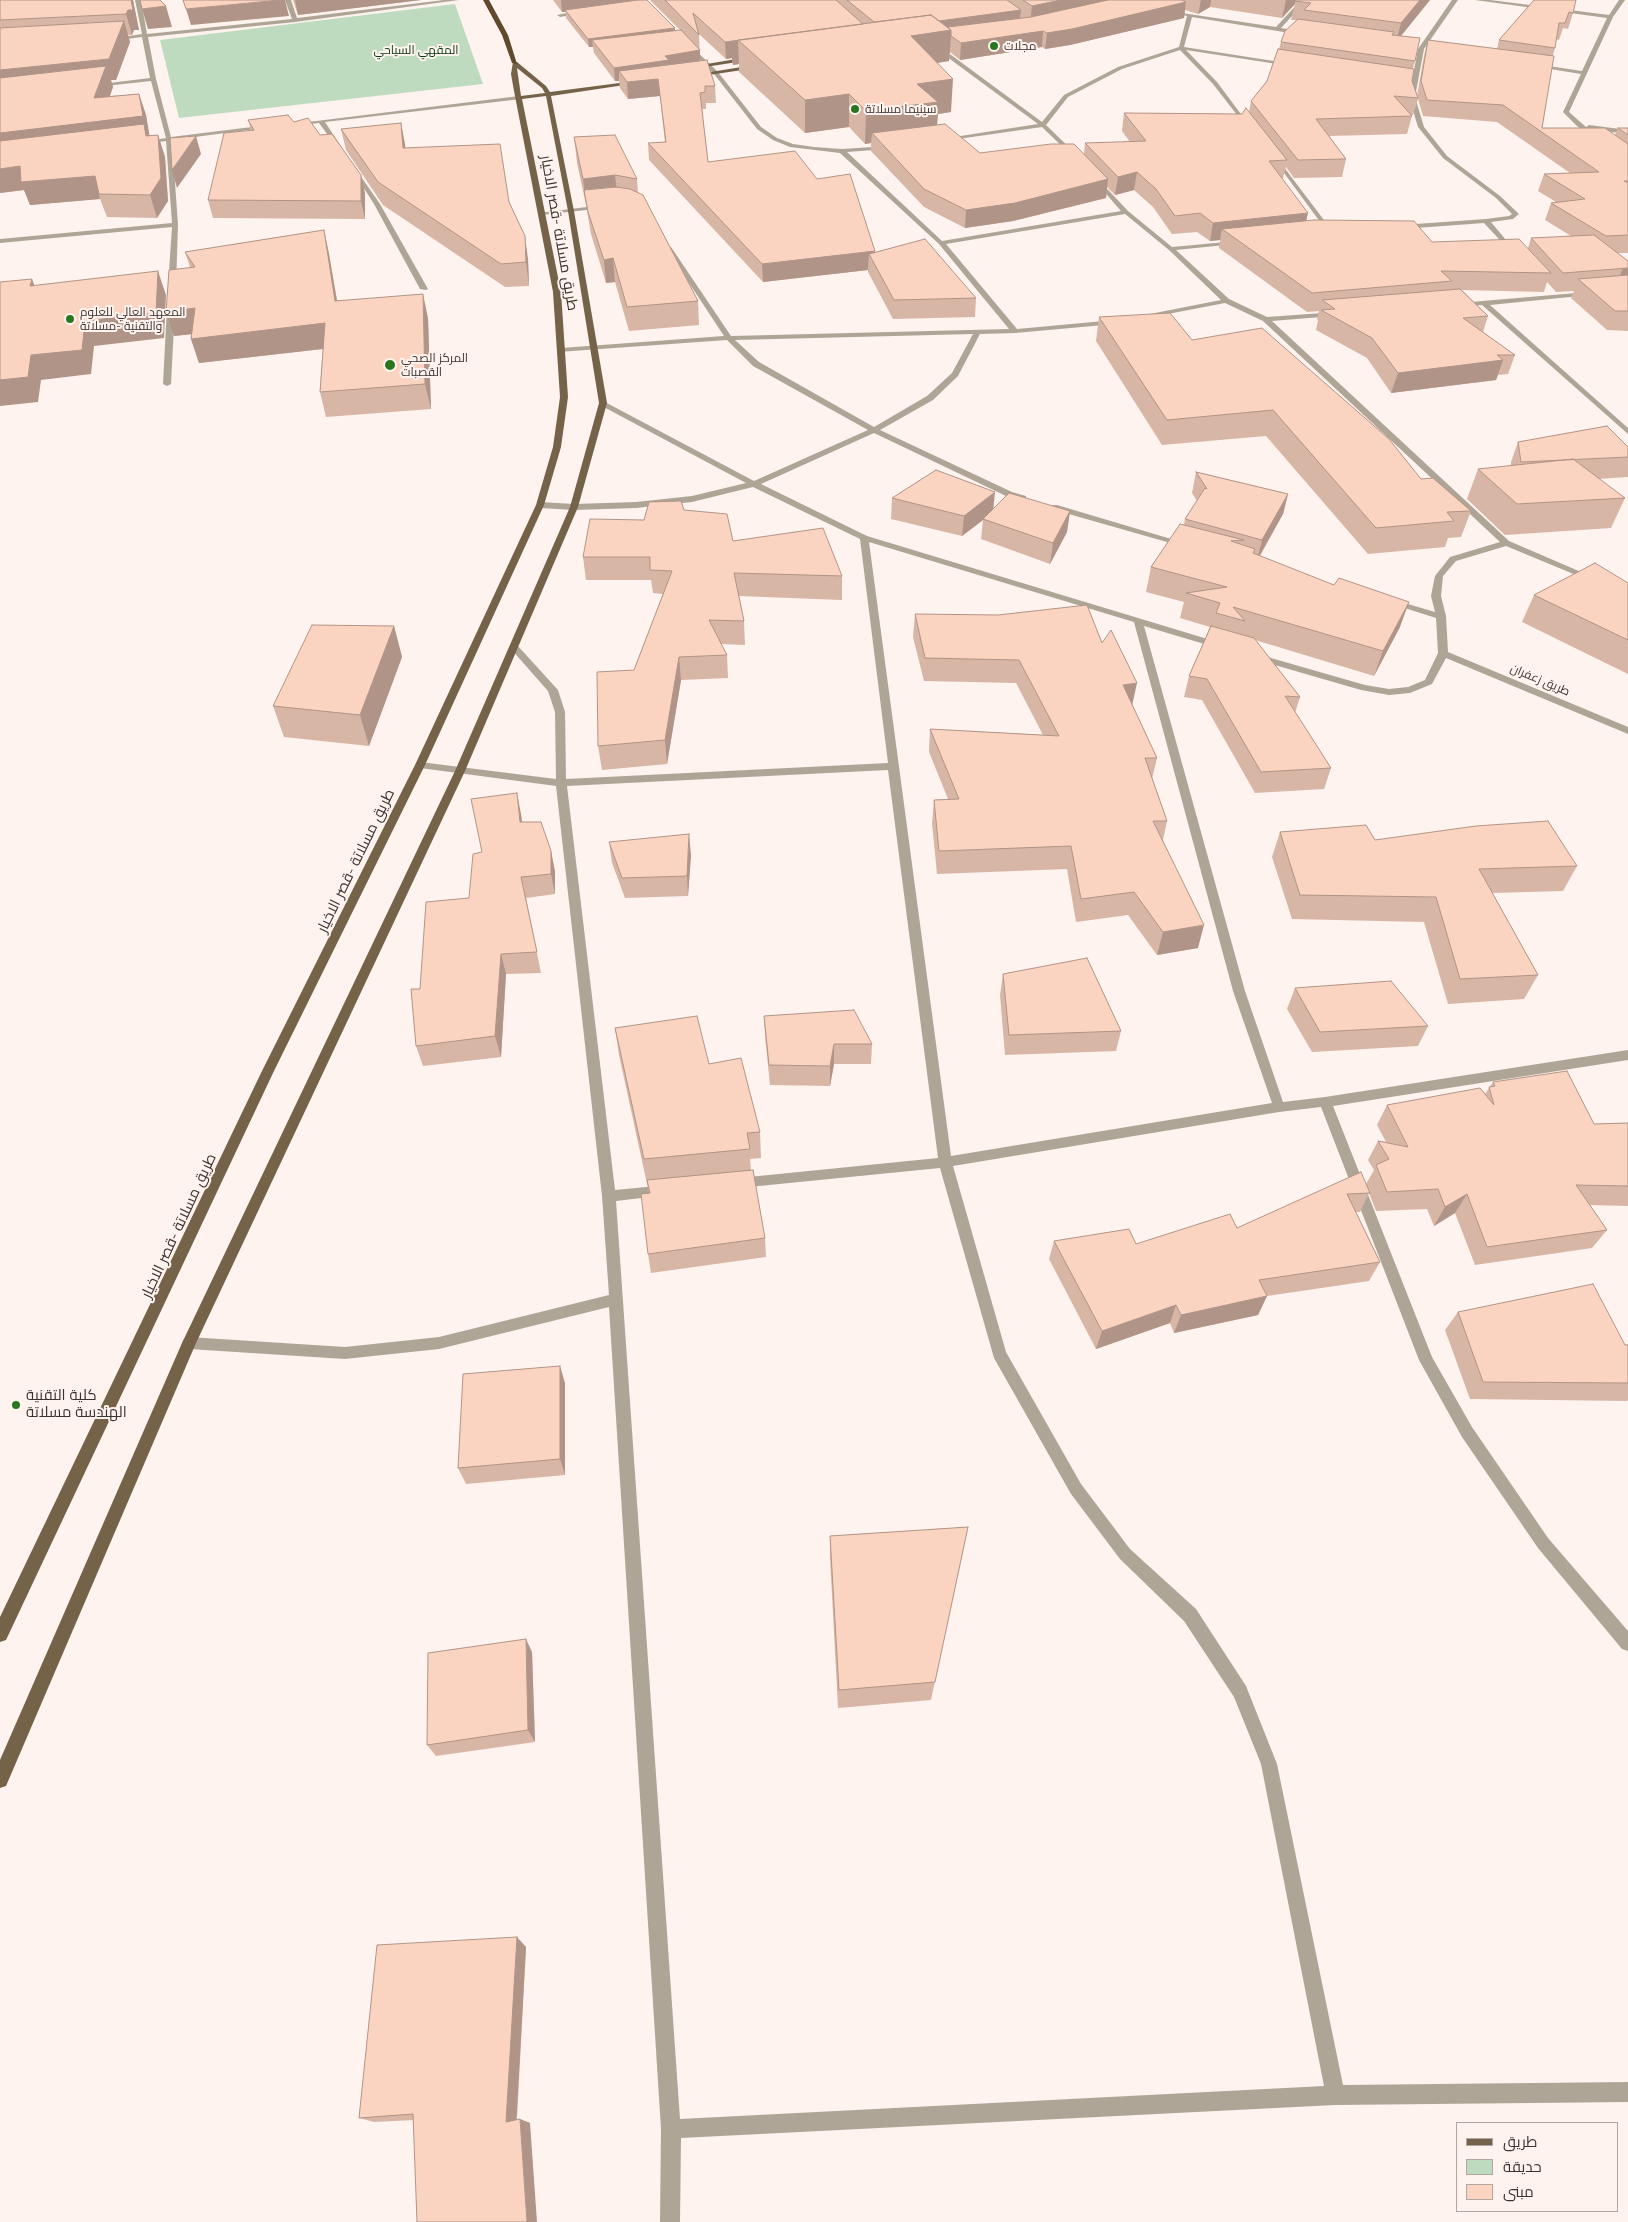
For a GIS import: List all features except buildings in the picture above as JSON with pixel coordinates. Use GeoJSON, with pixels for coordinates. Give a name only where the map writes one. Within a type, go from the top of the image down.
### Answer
{"type":"FeatureCollection","features":[{"type":"Feature","properties":{"kind":"highway"},"geometry":{"type":"LineString","coordinates":[[486,0],[505,35],[515,63]]}},
{"type":"Feature","properties":{"kind":"main road"},"geometry":{"type":"LineString","coordinates":[[930,43],[940,41]]}},
{"type":"Feature","properties":{"kind":"main road"},"geometry":{"type":"LineString","coordinates":[[689,67],[747,60]]}},
{"type":"Feature","properties":{"kind":"main road"},"geometry":{"type":"LineString","coordinates":[[0,1780],[189,1343],[460,771],[574,507],[603,403],[571,211],[545,89],[515,63]]}},
{"type":"Feature","properties":{"kind":"main road","name":"طريق مسلاتة -قصر الاخيار"},"geometry":{"type":"LineString","coordinates":[[0,1634],[263,1082],[420,765],[540,505],[557,447],[564,397],[557,292],[541,212],[521,93],[514,74],[515,63]]}},
{"type":"Feature","properties":{"kind":"main road"},"geometry":{"type":"LineString","coordinates":[[686,76],[764,66]]}},
{"type":"Feature","properties":{"kind":"main road"},"geometry":{"type":"LineString","coordinates":[[521,93],[545,89],[647,82]]}},
{"type":"Feature","properties":{"kind":"street"},"geometry":{"type":"LineString","coordinates":[[138,0],[168,136],[175,224],[167,384]]}},
{"type":"Feature","properties":{"kind":"street"},"geometry":{"type":"LineString","coordinates":[[288,0],[295,20]]}},
{"type":"Feature","properties":{"kind":"street"},"geometry":{"type":"LineString","coordinates":[[107,39],[146,37],[456,0]]}},
{"type":"Feature","properties":{"kind":"street"},"geometry":{"type":"LineString","coordinates":[[1277,30],[1304,0]]}},
{"type":"Feature","properties":{"kind":"street"},"geometry":{"type":"LineString","coordinates":[[1399,228],[1486,221],[1511,218],[1516,214],[1498,197],[1445,157],[1421,127],[1412,97],[1421,50],[1455,0]]}},
{"type":"Feature","properties":{"kind":"street"},"geometry":{"type":"LineString","coordinates":[[1478,0],[1610,17]]}},
{"type":"Feature","properties":{"kind":"street"},"geometry":{"type":"LineString","coordinates":[[1601,141],[1579,125],[1566,112],[1610,17],[1622,0]]}},
{"type":"Feature","properties":{"kind":"street"},"geometry":{"type":"LineString","coordinates":[[560,14],[589,11]]}},
{"type":"Feature","properties":{"kind":"street"},"geometry":{"type":"LineString","coordinates":[[1181,13],[1306,34]]}},
{"type":"Feature","properties":{"kind":"street"},"geometry":{"type":"LineString","coordinates":[[1181,48],[1190,16]]}},
{"type":"Feature","properties":{"kind":"street"},"geometry":{"type":"LineString","coordinates":[[682,39],[716,73],[759,128],[775,139],[792,146],[842,151],[896,145]]}},
{"type":"Feature","properties":{"kind":"street"},"geometry":{"type":"LineString","coordinates":[[930,43],[1043,125],[1082,164]]}},
{"type":"Feature","properties":{"kind":"street"},"geometry":{"type":"LineString","coordinates":[[1181,48],[1215,84],[1256,135]]}},
{"type":"Feature","properties":{"kind":"street"},"geometry":{"type":"LineString","coordinates":[[934,140],[1043,125],[1066,96],[1120,68],[1181,48],[1297,65]]}},
{"type":"Feature","properties":{"kind":"street"},"geometry":{"type":"LineString","coordinates":[[1411,48],[1431,51]]}},
{"type":"Feature","properties":{"kind":"street"},"geometry":{"type":"LineString","coordinates":[[1527,65],[1585,73]]}},
{"type":"Feature","properties":{"kind":"street"},"geometry":{"type":"LineString","coordinates":[[86,86],[154,79]]}},
{"type":"Feature","properties":{"kind":"street"},"geometry":{"type":"LineString","coordinates":[[1404,81],[1414,82]]}},
{"type":"Feature","properties":{"kind":"street"},"geometry":{"type":"LineString","coordinates":[[290,118],[521,93]]}},
{"type":"Feature","properties":{"kind":"street"},"geometry":{"type":"LineString","coordinates":[[283,126],[521,93]]}},
{"type":"Feature","properties":{"kind":"street"},"geometry":{"type":"LineString","coordinates":[[321,121],[343,154]]}},
{"type":"Feature","properties":{"kind":"street"},"geometry":{"type":"LineString","coordinates":[[138,139],[272,123]]}},
{"type":"Feature","properties":{"kind":"street"},"geometry":{"type":"LineString","coordinates":[[1579,125],[1628,132]]}},
{"type":"Feature","properties":{"kind":"street"},"geometry":{"type":"LineString","coordinates":[[842,151],[941,243],[1015,331]]}},
{"type":"Feature","properties":{"kind":"street"},"geometry":{"type":"LineString","coordinates":[[1272,156],[1331,232]]}},
{"type":"Feature","properties":{"kind":"street"},"geometry":{"type":"LineString","coordinates":[[349,163],[377,204],[424,289]]}},
{"type":"Feature","properties":{"kind":"street"},"geometry":{"type":"LineString","coordinates":[[1088,170],[1126,212],[1171,249],[1226,301],[1266,320],[1506,543],[1597,581]]}},
{"type":"Feature","properties":{"kind":"street"},"geometry":{"type":"LineString","coordinates":[[541,212],[609,207]]}},
{"type":"Feature","properties":{"kind":"street"},"geometry":{"type":"LineString","coordinates":[[941,243],[1126,212]]}},
{"type":"Feature","properties":{"kind":"street"},"geometry":{"type":"LineString","coordinates":[[1486,221],[1517,256]]}},
{"type":"Feature","properties":{"kind":"street"},"geometry":{"type":"LineString","coordinates":[[0,241],[175,224]]}},
{"type":"Feature","properties":{"kind":"street"},"geometry":{"type":"LineString","coordinates":[[1322,234],[1341,232]]}},
{"type":"Feature","properties":{"kind":"street"},"geometry":{"type":"LineString","coordinates":[[664,240],[729,338],[756,364],[874,430],[1009,494],[1036,502]]}},
{"type":"Feature","properties":{"kind":"street"},"geometry":{"type":"LineString","coordinates":[[1171,249],[1246,241]]}},
{"type":"Feature","properties":{"kind":"street"},"geometry":{"type":"LineString","coordinates":[[1548,290],[1554,297]]}},
{"type":"Feature","properties":{"kind":"street"},"geometry":{"type":"LineString","coordinates":[[1454,306],[1600,293]]}},
{"type":"Feature","properties":{"kind":"street"},"geometry":{"type":"LineString","coordinates":[[1139,319],[1226,301]]}},
{"type":"Feature","properties":{"kind":"street"},"geometry":{"type":"LineString","coordinates":[[1484,303],[1628,432]]}},
{"type":"Feature","properties":{"kind":"street"},"geometry":{"type":"LineString","coordinates":[[1266,320],[1345,314]]}},
{"type":"Feature","properties":{"kind":"street"},"geometry":{"type":"LineString","coordinates":[[561,350],[595,346],[729,338],[1015,331],[1120,321]]}},
{"type":"Feature","properties":{"kind":"street"},"geometry":{"type":"LineString","coordinates":[[540,505],[574,507],[636,505],[692,499],[754,484],[874,430],[930,398],[955,374],[978,331]]}},
{"type":"Feature","properties":{"kind":"street"},"geometry":{"type":"LineString","coordinates":[[603,403],[754,484],[864,538],[1232,650]]}},
{"type":"Feature","properties":{"kind":"street"},"geometry":{"type":"LineString","coordinates":[[1044,505],[1198,548]]}},
{"type":"Feature","properties":{"kind":"street"},"geometry":{"type":"LineString","coordinates":[[864,538],[946,1162],[999,1354],[1076,1489],[1125,1554],[1190,1615],[1240,1692],[1269,1764],[1335,2095]]}},
{"type":"Feature","properties":{"kind":"street"},"geometry":{"type":"LineString","coordinates":[[1251,655],[1364,688],[1388,692],[1410,690],[1429,682],[1443,653],[1440,616],[1436,596],[1439,576],[1454,559],[1506,543]]}},
{"type":"Feature","properties":{"kind":"street"},"geometry":{"type":"LineString","coordinates":[[1384,600],[1440,616]]}},
{"type":"Feature","properties":{"kind":"street"},"geometry":{"type":"LineString","coordinates":[[1138,622],[1239,990],[1279,1107]]}},
{"type":"Feature","properties":{"kind":"street"},"geometry":{"type":"LineString","coordinates":[[514,647],[553,690],[560,712],[561,783],[609,1196],[671,2129],[670,2222]]}},
{"type":"Feature","properties":{"kind":"street","name":"طريق زعفران"},"geometry":{"type":"LineString","coordinates":[[1443,653],[1628,731]]}},
{"type":"Feature","properties":{"kind":"street"},"geometry":{"type":"LineString","coordinates":[[420,765],[561,783],[893,766]]}},
{"type":"Feature","properties":{"kind":"street"},"geometry":{"type":"LineString","coordinates":[[728,1184],[946,1162],[1279,1107],[1325,1102],[1628,1055]]}},
{"type":"Feature","properties":{"kind":"street"},"geometry":{"type":"LineString","coordinates":[[1325,1102],[1426,1360],[1467,1432],[1543,1543],[1628,1643]]}},
{"type":"Feature","properties":{"kind":"street"},"geometry":{"type":"LineString","coordinates":[[609,1196],[678,1189]]}},
{"type":"Feature","properties":{"kind":"street"},"geometry":{"type":"LineString","coordinates":[[189,1343],[345,1353],[439,1343],[617,1299]]}},
{"type":"Feature","properties":{"kind":"street"},"geometry":{"type":"LineString","coordinates":[[671,2129],[1335,2095],[1628,2092]]}},
{"type":"Feature","properties":{"kind":"green space","name":"المقهي السياحي"},"geometry":{"type":"Polygon","coordinates":[[[455,4],[483,84],[179,118],[160,40],[455,4]]]}},
{"type":"Feature","properties":{"kind":"place","name":"مجلات"},"geometry":{"type":"Point","coordinates":[994,46]}},
{"type":"Feature","properties":{"kind":"place","name":"سينيما مسلاتة"},"geometry":{"type":"Point","coordinates":[855,109]}},
{"type":"Feature","properties":{"kind":"place","name":"المعهد العالي للعلوم والتقنية -مسلاتة"},"geometry":{"type":"Point","coordinates":[70,319]}},
{"type":"Feature","properties":{"kind":"place","name":"المركز الصحي القصبات"},"geometry":{"type":"Point","coordinates":[390,365]}},
{"type":"Feature","properties":{"kind":"place","name":"كلية التقنية الهندسة مسلاتة"},"geometry":{"type":"Point","coordinates":[16,1405]}}]}
